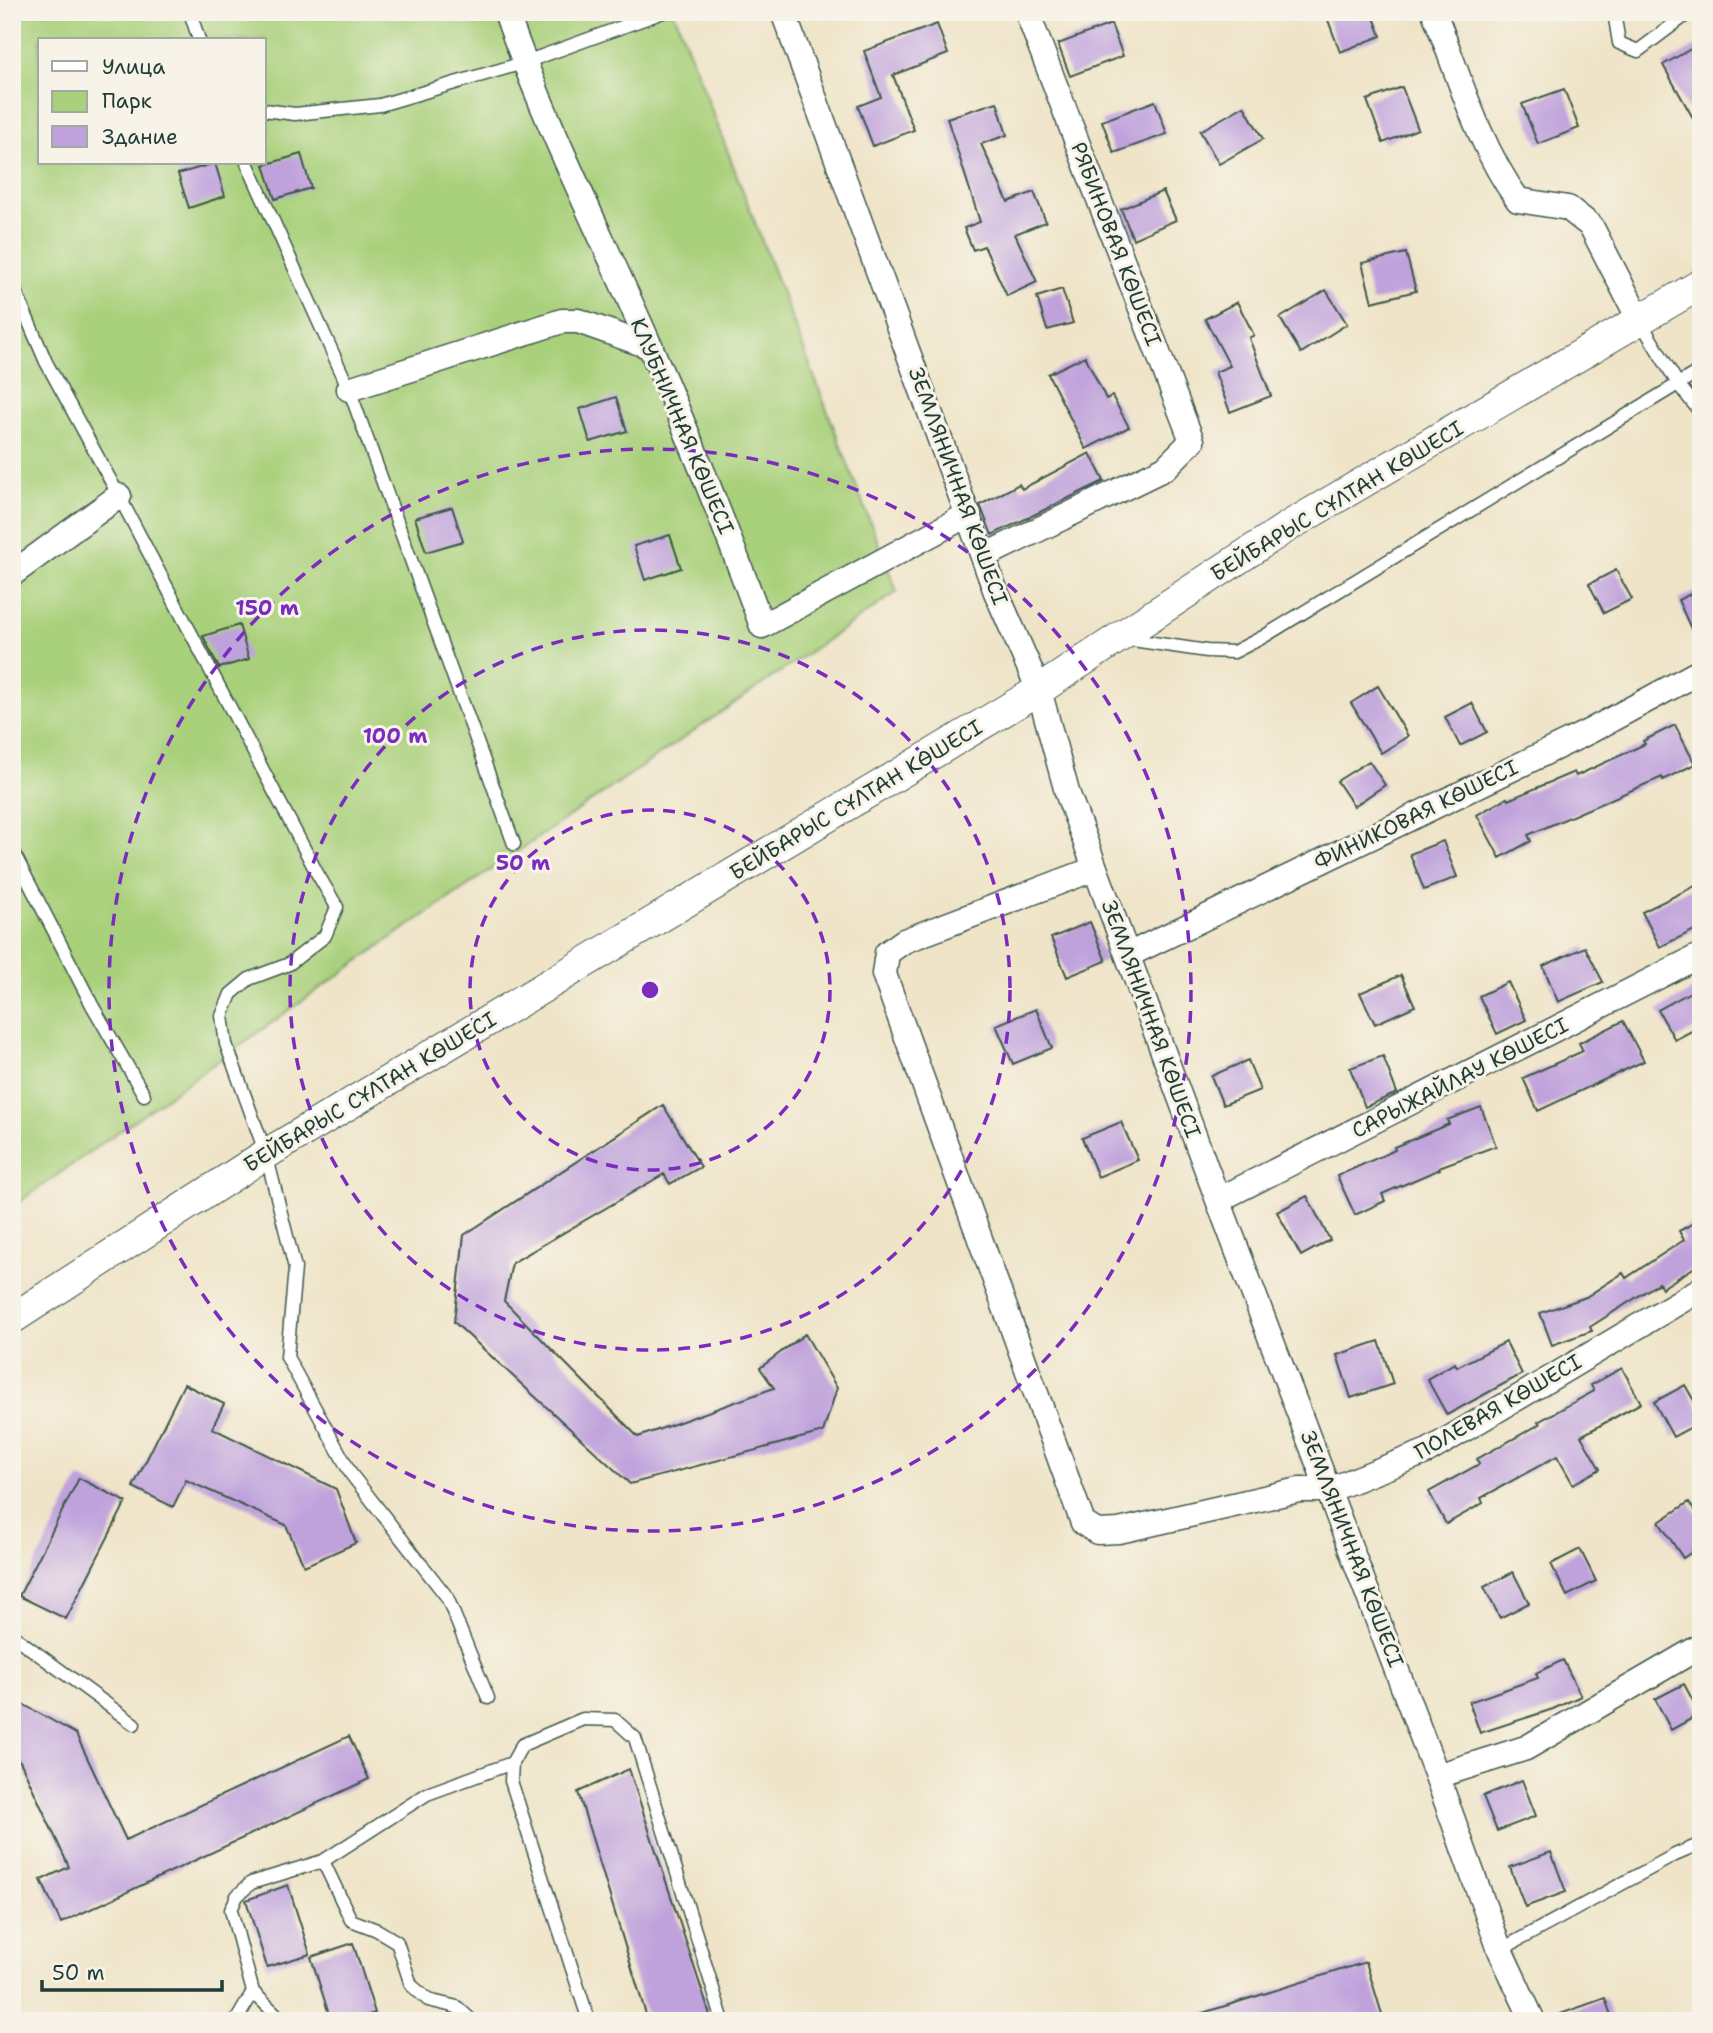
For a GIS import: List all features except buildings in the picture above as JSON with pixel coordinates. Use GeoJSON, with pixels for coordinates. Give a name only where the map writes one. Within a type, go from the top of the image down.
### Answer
{"type":"FeatureCollection","features":[{"type":"Feature","properties":{"kind":"street","name":"КЛУБНИЧНАЯ КӨШЕСІ"},"geometry":{"type":"LineString","coordinates":[[506,12],[523,63],[651,347],[713,494],[762,625],[969,514]]}},
{"type":"Feature","properties":{"kind":"street","name":"ЗЕМЛЯНИЧНАЯ КӨШЕСІ"},"geometry":{"type":"LineString","coordinates":[[783,12],[996,592],[1039,690],[1067,792],[1094,869],[1437,1776],[1500,1950],[1533,2021]]}},
{"type":"Feature","properties":{"kind":"street","name":"РЯБИНОВАЯ КӨШЕСІ"},"geometry":{"type":"LineString","coordinates":[[984,556],[1165,468],[1192,441],[1027,12]]}},
{"type":"Feature","properties":{"kind":"street"},"geometry":{"type":"LineString","coordinates":[[1434,12],[1488,152],[1503,179],[1518,200],[1568,208],[1591,226],[1640,321]]}},
{"type":"Feature","properties":{"kind":"street","name":"БЕЙБАРЫС СҰЛТАН КӨШЕСІ"},"geometry":{"type":"LineString","coordinates":[[12,1318],[266,1154],[1039,690],[1287,527],[1701,284]]}},
{"type":"Feature","properties":{"kind":"street"},"geometry":{"type":"LineString","coordinates":[[349,389],[562,321],[578,321],[651,347]]}},
{"type":"Feature","properties":{"kind":"street"},"geometry":{"type":"LineString","coordinates":[[12,574],[119,496]]}},
{"type":"Feature","properties":{"kind":"street","name":"ФИНИКОВАЯ КӨШЕСІ"},"geometry":{"type":"LineString","coordinates":[[1128,955],[1590,731],[1701,671]]}},
{"type":"Feature","properties":{"kind":"street","name":"ПОЛЕВАЯ КӨШЕСІ"},"geometry":{"type":"LineString","coordinates":[[1094,869],[904,941],[887,953],[884,974],[1083,1523],[1097,1532],[1119,1531],[1299,1490],[1329,1490],[1428,1451],[1701,1289]]}},
{"type":"Feature","properties":{"kind":"street","name":"САРЫЖАЙЛАУ КӨШЕСІ"},"geometry":{"type":"LineString","coordinates":[[1218,1200],[1701,955]]}},
{"type":"Feature","properties":{"kind":"street"},"geometry":{"type":"LineString","coordinates":[[1437,1776],[1526,1748],[1701,1646]]}},
{"type":"Feature","properties":{"kind":"lane"},"geometry":{"type":"LineString","coordinates":[[190,12],[198,38]]}},
{"type":"Feature","properties":{"kind":"lane"},"geometry":{"type":"LineString","coordinates":[[266,110],[295,114],[380,105],[523,63],[663,12]]}},
{"type":"Feature","properties":{"kind":"lane"},"geometry":{"type":"LineString","coordinates":[[1614,12],[1619,43],[1638,51],[1690,12]]}},
{"type":"Feature","properties":{"kind":"lane"},"geometry":{"type":"LineString","coordinates":[[247,164],[349,389],[514,844]]}},
{"type":"Feature","properties":{"kind":"lane"},"geometry":{"type":"LineString","coordinates":[[12,284],[46,362],[310,861],[337,907],[325,936],[289,964],[249,979],[232,994],[222,1016],[232,1063],[266,1154],[295,1268],[287,1357],[351,1474],[447,1597],[488,1698]]}},
{"type":"Feature","properties":{"kind":"lane"},"geometry":{"type":"LineString","coordinates":[[1640,321],[1678,384],[1701,413]]}},
{"type":"Feature","properties":{"kind":"lane"},"geometry":{"type":"LineString","coordinates":[[1119,637],[1207,651],[1234,652],[1263,637],[1701,370]]}},
{"type":"Feature","properties":{"kind":"lane"},"geometry":{"type":"LineString","coordinates":[[12,850],[92,1006],[144,1095]]}},
{"type":"Feature","properties":{"kind":"lane"},"geometry":{"type":"LineString","coordinates":[[12,1635],[134,1724]]}},
{"type":"Feature","properties":{"kind":"lane"},"geometry":{"type":"LineString","coordinates":[[589,2021],[511,1781],[512,1763],[523,1745],[583,1719],[615,1720],[635,1738],[723,2021]]}},
{"type":"Feature","properties":{"kind":"lane"},"geometry":{"type":"LineString","coordinates":[[283,2021],[253,1992],[231,1910],[237,1896],[251,1883],[323,1861],[428,1794],[512,1763]]}},
{"type":"Feature","properties":{"kind":"lane"},"geometry":{"type":"LineString","coordinates":[[1500,1950],[1675,1855],[1701,1844]]}},
{"type":"Feature","properties":{"kind":"lane"},"geometry":{"type":"LineString","coordinates":[[323,1861],[351,1920],[377,1930],[397,1942],[411,1985],[428,2000],[457,2007],[472,2021]]}},
{"type":"Feature","properties":{"kind":"lane"},"geometry":{"type":"LineString","coordinates":[[236,2021],[253,1992]]}},
{"type":"Feature","properties":{"kind":"green space"},"geometry":{"type":"Polygon","coordinates":[[[12,12],[674,12],[897,592],[384,943],[12,1207],[12,12]]]}}]}
